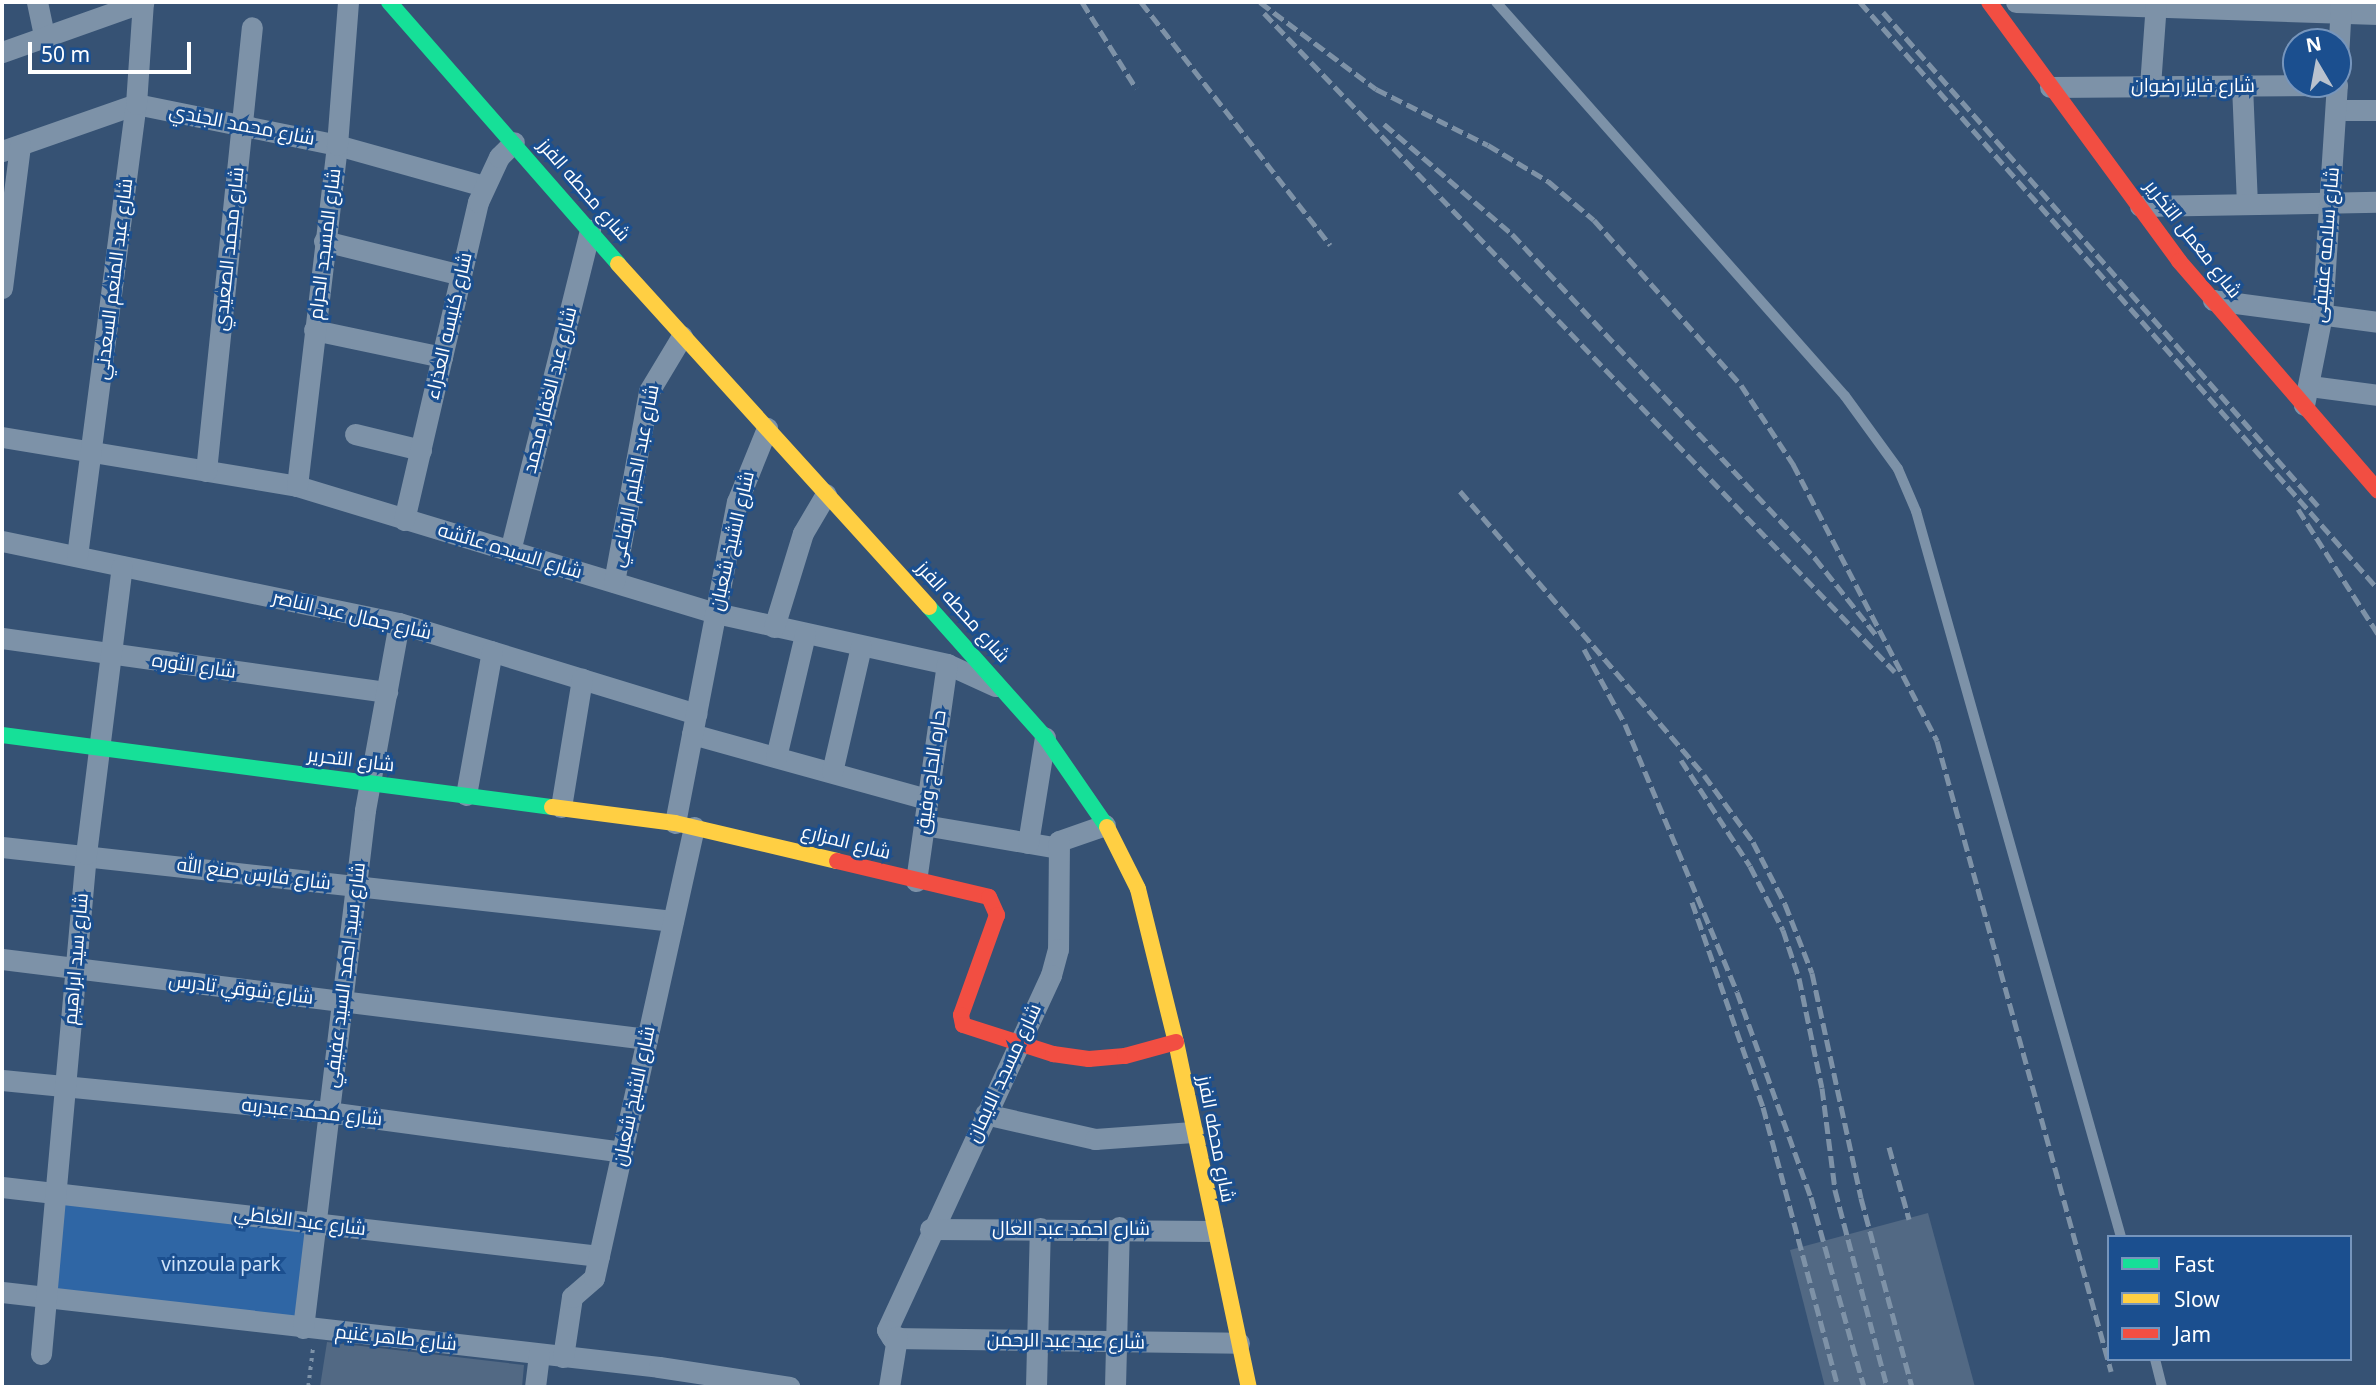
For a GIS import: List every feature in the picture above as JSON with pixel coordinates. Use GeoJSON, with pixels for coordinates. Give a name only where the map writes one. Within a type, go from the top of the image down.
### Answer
{"type":"FeatureCollection","features":[{"type":"Feature","properties":{"kind":"street"},"geometry":{"type":"LineString","coordinates":[[37,2],[44,36]]}},
{"type":"Feature","properties":{"kind":"street"},"geometry":{"type":"LineString","coordinates":[[2,52],[143,2]]}},
{"type":"Feature","properties":{"kind":"street","name":"شارع عبد المنعم السعدني"},"geometry":{"type":"LineString","coordinates":[[78,556],[136,104],[143,2]]}},
{"type":"Feature","properties":{"kind":"street","name":"شارع المسجد الحرام"},"geometry":{"type":"LineString","coordinates":[[297,486],[337,145],[348,2]]}},
{"type":"Feature","properties":{"kind":"street","name":"شارع محطه الفرز"},"geometry":{"type":"LineString","coordinates":[[389,2],[682,336],[1011,695],[1045,737],[1128,860],[1138,889],[1176,1042],[1213,1231],[1249,1387]]}},
{"type":"Feature","properties":{"kind":"street","name":"شارع معمل التكرير"},"geometry":{"type":"LineString","coordinates":[[1989,2],[2050,87],[2213,300],[2307,396],[2378,491]]}},
{"type":"Feature","properties":{"kind":"street"},"geometry":{"type":"LineString","coordinates":[[2016,2],[2340,7],[2378,14]]}},
{"type":"Feature","properties":{"kind":"street"},"geometry":{"type":"LineString","coordinates":[[2150,86],[2156,4]]}},
{"type":"Feature","properties":{"kind":"street"},"geometry":{"type":"LineString","coordinates":[[2339,28],[2340,7]]}},
{"type":"Feature","properties":{"kind":"street","name":"شارع محمد الصعيدي"},"geometry":{"type":"LineString","coordinates":[[206,471],[251,27]]}},
{"type":"Feature","properties":{"kind":"street"},"geometry":{"type":"LineString","coordinates":[[2242,85],[2247,202]]}},
{"type":"Feature","properties":{"kind":"street","name":"شارع فايز رضوان"},"geometry":{"type":"LineString","coordinates":[[2050,87],[2282,85]]}},
{"type":"Feature","properties":{"kind":"street","name":"شارع سلامه عفيفى"},"geometry":{"type":"LineString","coordinates":[[2307,396],[2322,315],[2332,202],[2337,98]]}},
{"type":"Feature","properties":{"kind":"street"},"geometry":{"type":"LineString","coordinates":[[2,289],[11,148],[136,104]]}},
{"type":"Feature","properties":{"kind":"street","name":"شارع محمد الجندي"},"geometry":{"type":"LineString","coordinates":[[136,104],[337,145],[484,186]]}},
{"type":"Feature","properties":{"kind":"street"},"geometry":{"type":"LineString","coordinates":[[2337,110],[2378,110]]}},
{"type":"Feature","properties":{"kind":"street","name":"شارع كنيسه العذراء"},"geometry":{"type":"LineString","coordinates":[[404,520],[484,186],[514,142]]}},
{"type":"Feature","properties":{"kind":"street"},"geometry":{"type":"LineString","coordinates":[[2140,206],[2247,202],[2378,202]]}},
{"type":"Feature","properties":{"kind":"street","name":"شارع عبد الغفار محمد"},"geometry":{"type":"LineString","coordinates":[[510,551],[590,230]]}},
{"type":"Feature","properties":{"kind":"street"},"geometry":{"type":"LineString","coordinates":[[324,242],[461,275]]}},
{"type":"Feature","properties":{"kind":"street"},"geometry":{"type":"LineString","coordinates":[[2213,300],[2378,322]]}},
{"type":"Feature","properties":{"kind":"street"},"geometry":{"type":"LineString","coordinates":[[314,330],[442,357]]}},
{"type":"Feature","properties":{"kind":"street","name":"شارع عبد الحليم الرفاعي"},"geometry":{"type":"LineString","coordinates":[[614,582],[649,391],[682,336]]}},
{"type":"Feature","properties":{"kind":"street"},"geometry":{"type":"LineString","coordinates":[[2307,396],[2378,396]]}},
{"type":"Feature","properties":{"kind":"street","name":"شارع الشيخ شعبان"},"geometry":{"type":"LineString","coordinates":[[563,1357],[572,1297],[594,1278],[673,921],[694,724],[737,502],[766,428]]}},
{"type":"Feature","properties":{"kind":"street"},"geometry":{"type":"LineString","coordinates":[[355,434],[421,450]]}},
{"type":"Feature","properties":{"kind":"street","name":"شارع السيده عائشه"},"geometry":{"type":"LineString","coordinates":[[2,437],[297,486],[716,612],[947,664],[975,674],[1011,695]]}},
{"type":"Feature","properties":{"kind":"street"},"geometry":{"type":"LineString","coordinates":[[2356,465],[2378,468]]}},
{"type":"Feature","properties":{"kind":"street"},"geometry":{"type":"LineString","coordinates":[[774,627],[803,533],[826,494]]}},
{"type":"Feature","properties":{"kind":"street","name":"شارع جمال عبد الناصر"},"geometry":{"type":"LineString","coordinates":[[2,541],[399,623],[582,679],[776,757],[927,799]]}},
{"type":"Feature","properties":{"kind":"street","name":"شارع سيد ابراهيم"},"geometry":{"type":"LineString","coordinates":[[41,1354],[86,854],[122,565]]}},
{"type":"Feature","properties":{"kind":"street","name":"شارع سيد احمد السيد عفيفي"},"geometry":{"type":"LineString","coordinates":[[309,1329],[314,1223],[328,1112],[370,784],[399,623]]}},
{"type":"Feature","properties":{"kind":"street"},"geometry":{"type":"LineString","coordinates":[[776,757],[805,634]]}},
{"type":"Feature","properties":{"kind":"street","name":"شارع الثوره"},"geometry":{"type":"LineString","coordinates":[[2,638],[387,692]]}},
{"type":"Feature","properties":{"kind":"street"},"geometry":{"type":"LineString","coordinates":[[832,772],[861,646]]}},
{"type":"Feature","properties":{"kind":"street"},"geometry":{"type":"LineString","coordinates":[[466,796],[492,651]]}},
{"type":"Feature","properties":{"kind":"street","name":"حاره الحاج وفيق"},"geometry":{"type":"LineString","coordinates":[[916,881],[947,664]]}},
{"type":"Feature","properties":{"kind":"street"},"geometry":{"type":"LineString","coordinates":[[561,807],[582,679]]}},
{"type":"Feature","properties":{"kind":"street","name":"شارع التحرير"},"geometry":{"type":"LineString","coordinates":[[2,735],[684,825]]}},
{"type":"Feature","properties":{"kind":"street"},"geometry":{"type":"LineString","coordinates":[[1028,843],[1045,737]]}},
{"type":"Feature","properties":{"kind":"street","name":"شارع المزارع"},"geometry":{"type":"LineString","coordinates":[[684,825],[989,897],[997,915],[961,1020],[963,1025],[1018,1044]]}},
{"type":"Feature","properties":{"kind":"street"},"geometry":{"type":"LineString","coordinates":[[924,825],[1058,848],[1064,836],[1105,825]]}},
{"type":"Feature","properties":{"kind":"street","name":"شارع فارس صنع الله"},"geometry":{"type":"LineString","coordinates":[[2,847],[86,854],[673,921]]}},
{"type":"Feature","properties":{"kind":"street","name":"شارع مسجد الايمان"},"geometry":{"type":"LineString","coordinates":[[895,1337],[886,1326],[1051,975],[1058,949],[1058,848]]}},
{"type":"Feature","properties":{"kind":"street","name":"شارع شوقي تادرس"},"geometry":{"type":"LineString","coordinates":[[2,959],[647,1039]]}},
{"type":"Feature","properties":{"kind":"street"},"geometry":{"type":"LineString","coordinates":[[1018,1044],[1089,1059],[1125,1056],[1176,1042]]}},
{"type":"Feature","properties":{"kind":"street","name":"شارع محمد عبدربه"},"geometry":{"type":"LineString","coordinates":[[2,1080],[328,1112],[622,1152]]}},
{"type":"Feature","properties":{"kind":"street"},"geometry":{"type":"LineString","coordinates":[[985,1114],[1095,1139],[1193,1132]]}},
{"type":"Feature","properties":{"kind":"street","name":"شارع عبد العاطي"},"geometry":{"type":"LineString","coordinates":[[2,1187],[599,1256]]}},
{"type":"Feature","properties":{"kind":"street"},"geometry":{"type":"LineString","coordinates":[[1115,1387],[1119,1227]]}},
{"type":"Feature","properties":{"kind":"street","name":"شارع احمد عبد العال"},"geometry":{"type":"LineString","coordinates":[[930,1229],[1119,1227],[1213,1231]]}},
{"type":"Feature","properties":{"kind":"street"},"geometry":{"type":"LineString","coordinates":[[1036,1387],[1040,1228]]}},
{"type":"Feature","properties":{"kind":"street","name":"شارع طاهر غنيم"},"geometry":{"type":"LineString","coordinates":[[2,1292],[563,1357],[658,1377],[789,1387]]}},
{"type":"Feature","properties":{"kind":"street"},"geometry":{"type":"LineString","coordinates":[[889,1387],[895,1337]]}},
{"type":"Feature","properties":{"kind":"street","name":"شارع عيد عبد الرحمن"},"geometry":{"type":"LineString","coordinates":[[895,1337],[1239,1343]]}},
{"type":"Feature","properties":{"kind":"street"},"geometry":{"type":"LineString","coordinates":[[535,1387],[538,1354]]}},
{"type":"Feature","properties":{"kind":"lane"},"geometry":{"type":"LineString","coordinates":[[1496,2],[1845,396],[1898,469],[1939,590],[2120,1235]]}},
{"type":"Feature","properties":{"kind":"lane"},"geometry":{"type":"LineString","coordinates":[[2156,1361],[2162,1387]]}},
{"type":"Feature","properties":{"kind":"path"},"geometry":{"type":"LineString","coordinates":[[308,1387],[309,1329]]}},
{"type":"Feature","properties":{"kind":"green space","name":"vinzoula park"},"geometry":{"type":"Polygon","coordinates":[[[58,1195],[307,1225],[297,1323],[49,1294],[58,1195]]]}},
{"type":"Feature","properties":{"kind":"building"},"geometry":{"type":"Polygon","coordinates":[[[1928,1213],[1975,1387],[1825,1387],[1790,1250],[1928,1213]]]}},
{"type":"Feature","properties":{"kind":"building"},"geometry":{"type":"Polygon","coordinates":[[[327,1342],[524,1365],[522,1387],[320,1387],[327,1342]]]}},
{"type":"Feature","properties":{"kind":"railway"},"geometry":{"type":"LineString","coordinates":[[1082,2],[1136,88]]}},
{"type":"Feature","properties":{"kind":"railway"},"geometry":{"type":"LineString","coordinates":[[1141,2],[1330,245]]}},
{"type":"Feature","properties":{"kind":"railway"},"geometry":{"type":"LineString","coordinates":[[1260,2],[1376,89],[1488,145],[1548,181],[1594,220],[1741,385],[1793,464],[1937,741],[2107,1357]]}},
{"type":"Feature","properties":{"kind":"railway"},"geometry":{"type":"LineString","coordinates":[[1860,2],[2378,589]]}},
{"type":"Feature","properties":{"kind":"railway"},"geometry":{"type":"LineString","coordinates":[[1883,12],[2318,506]]}},
{"type":"Feature","properties":{"kind":"railway"},"geometry":{"type":"LineString","coordinates":[[1264,13],[1895,672]]}},
{"type":"Feature","properties":{"kind":"railway"},"geometry":{"type":"LineString","coordinates":[[1384,124],[1512,234],[1815,558],[1876,635]]}},
{"type":"Feature","properties":{"kind":"railway"},"geometry":{"type":"LineString","coordinates":[[1460,491],[1704,775],[1753,842],[1785,904],[1812,973],[1861,1198],[1912,1387]]}},
{"type":"Feature","properties":{"kind":"railway"},"geometry":{"type":"LineString","coordinates":[[2298,509],[2378,634]]}},
{"type":"Feature","properties":{"kind":"railway"},"geometry":{"type":"LineString","coordinates":[[1584,649],[1625,724],[1737,992],[1811,1197],[1864,1387]]}},
{"type":"Feature","properties":{"kind":"railway"},"geometry":{"type":"LineString","coordinates":[[1681,760],[1750,866],[1783,930],[1799,978],[1822,1088],[1835,1190],[1887,1387]]}},
{"type":"Feature","properties":{"kind":"railway"},"geometry":{"type":"LineString","coordinates":[[1692,902],[1763,1107],[1838,1387]]}},
{"type":"Feature","properties":{"kind":"railway"},"geometry":{"type":"LineString","coordinates":[[1889,1147],[1909,1219]]}},
{"type":"Feature","properties":{"kind":"railway"},"geometry":{"type":"LineString","coordinates":[[2108,1361],[2111,1371]]}},
{"type":"Feature","properties":{"kind":"traffic: fast"},"geometry":{"type":"LineString","coordinates":[[389,2],[618,264]]}},
{"type":"Feature","properties":{"kind":"traffic: fast"},"geometry":{"type":"LineString","coordinates":[[929,607],[1045,737],[1107,827]]}},
{"type":"Feature","properties":{"kind":"traffic: fast"},"geometry":{"type":"LineString","coordinates":[[2,735],[552,807]]}},
{"type":"Feature","properties":{"kind":"traffic: slow"},"geometry":{"type":"LineString","coordinates":[[618,264],[929,607]]}},
{"type":"Feature","properties":{"kind":"traffic: slow"},"geometry":{"type":"LineString","coordinates":[[552,807],[675,823],[837,861]]}},
{"type":"Feature","properties":{"kind":"traffic: slow"},"geometry":{"type":"LineString","coordinates":[[1107,827],[1138,889],[1176,1042],[1249,1387]]}},
{"type":"Feature","properties":{"kind":"traffic: jam"},"geometry":{"type":"LineString","coordinates":[[1989,2],[2179,261],[2378,491]]}},
{"type":"Feature","properties":{"kind":"traffic: jam"},"geometry":{"type":"LineString","coordinates":[[837,861],[989,897],[997,915],[961,1015],[963,1025],[1053,1054],[1089,1059],[1125,1056],[1176,1042]]}}]}
